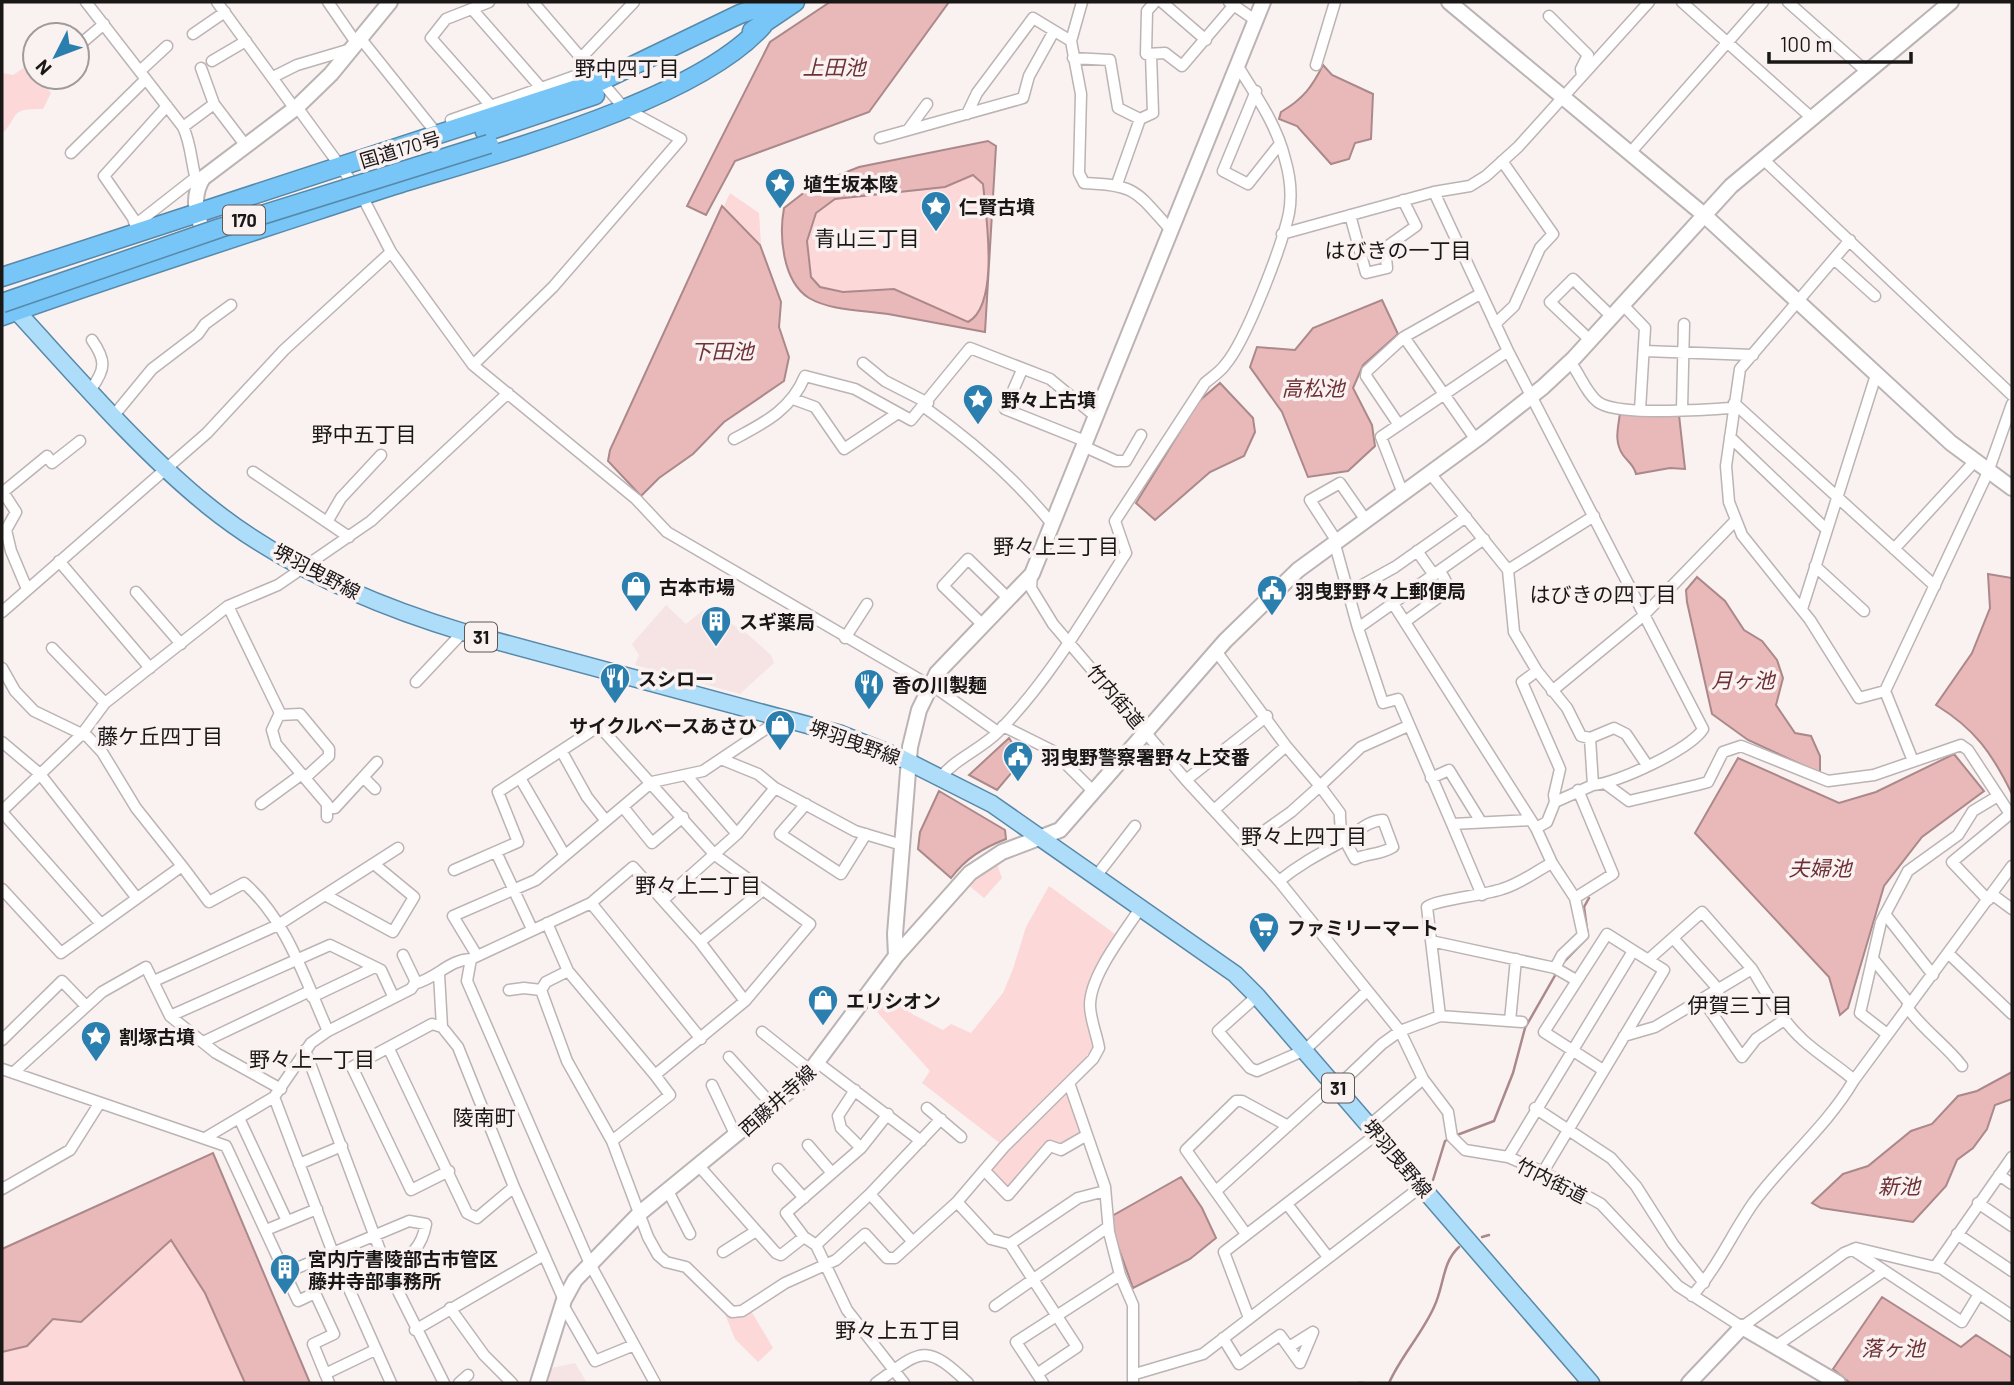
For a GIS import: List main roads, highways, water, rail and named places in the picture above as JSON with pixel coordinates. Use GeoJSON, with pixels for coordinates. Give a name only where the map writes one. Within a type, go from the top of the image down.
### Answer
{"type":"FeatureCollection","features":[{"type":"Feature","properties":{"kind":"highway"},"geometry":{"type":"LineString","coordinates":[[2,277],[136,228],[445,131],[717,62],[749,41],[763,25],[795,2]]}},
{"type":"Feature","properties":{"kind":"highway","name":"国道170号"},"geometry":{"type":"LineString","coordinates":[[7,310],[220,228],[487,138],[674,61],[771,3]]}},
{"type":"Feature","properties":{"kind":"highway"},"geometry":{"type":"LineString","coordinates":[[7,310],[362,196],[608,89]]}},
{"type":"Feature","properties":{"kind":"highway","name":"国道170号"},"geometry":{"type":"LineString","coordinates":[[2,293],[217,216],[487,138]]}},
{"type":"Feature","properties":{"kind":"main road","name":"堺羽曳野線"},"geometry":{"type":"LineString","coordinates":[[2,293],[7,310],[91,389],[166,468],[208,506],[304,568],[405,615],[841,733],[909,762],[992,804],[1097,875],[1234,974],[1257,996],[1591,1383]]}},
{"type":"Feature","properties":{"kind":"water","name":"上田池"},"geometry":{"type":"Polygon","coordinates":[[[830,2],[949,2],[869,112],[735,161],[706,215],[687,206],[770,42],[830,2]]]}},
{"type":"Feature","properties":{"kind":"water"},"geometry":{"type":"Polygon","coordinates":[[[1323,65],[1332,75],[1373,94],[1371,139],[1355,143],[1349,159],[1331,164],[1297,126],[1279,119],[1281,112],[1306,92],[1323,65]]]}},
{"type":"Feature","properties":{"kind":"water"},"geometry":{"type":"Polygon","coordinates":[[[988,141],[996,146],[985,332],[888,314],[837,308],[809,298],[793,281],[784,257],[784,208],[814,185],[859,167],[988,141]],[[973,175],[945,187],[835,199],[816,213],[807,241],[811,277],[820,287],[843,292],[894,289],[968,322],[978,312],[988,279],[988,237],[983,184],[973,175]]]}},
{"type":"Feature","properties":{"kind":"water","name":"下田池"},"geometry":{"type":"Polygon","coordinates":[[[722,206],[760,245],[781,302],[779,327],[789,357],[784,381],[724,422],[693,454],[659,478],[641,496],[608,461],[610,450],[722,206]]]}},
{"type":"Feature","properties":{"kind":"water","name":"高松池"},"geometry":{"type":"Polygon","coordinates":[[[1382,300],[1398,334],[1363,365],[1353,388],[1372,425],[1375,446],[1348,471],[1308,477],[1282,412],[1250,367],[1257,347],[1295,350],[1313,328],[1382,300]]]}},
{"type":"Feature","properties":{"kind":"water"},"geometry":{"type":"Polygon","coordinates":[[[1220,383],[1253,418],[1255,432],[1244,456],[1210,472],[1155,520],[1136,503],[1198,402],[1220,383]]]}},
{"type":"Feature","properties":{"kind":"water"},"geometry":{"type":"Polygon","coordinates":[[[1620,412],[1679,415],[1685,469],[1670,468],[1636,474],[1618,444],[1620,412]]]}},
{"type":"Feature","properties":{"kind":"water"},"geometry":{"type":"Polygon","coordinates":[[[1988,574],[2012,578],[2012,794],[1981,743],[1962,723],[1936,705],[1972,653],[1990,608],[1988,574]]]}},
{"type":"Feature","properties":{"kind":"water","name":"月ヶ池"},"geometry":{"type":"Polygon","coordinates":[[[1697,577],[1725,601],[1744,630],[1762,641],[1777,660],[1783,678],[1776,705],[1795,733],[1811,736],[1820,756],[1820,773],[1748,740],[1712,714],[1687,602],[1686,590],[1697,577]]]}},
{"type":"Feature","properties":{"kind":"water"},"geometry":{"type":"Polygon","coordinates":[[[1009,738],[1023,759],[997,790],[969,775],[1009,738]]]}},
{"type":"Feature","properties":{"kind":"water","name":"夫婦池"},"geometry":{"type":"Polygon","coordinates":[[[1954,754],[1984,791],[1922,837],[1884,886],[1848,1008],[1840,1015],[1829,977],[1695,833],[1738,758],[1839,803],[1876,792],[1954,754]]]}},
{"type":"Feature","properties":{"kind":"water"},"geometry":{"type":"Polygon","coordinates":[[[939,791],[1005,830],[1006,839],[976,854],[951,878],[918,849],[920,832],[939,791]]]}},
{"type":"Feature","properties":{"kind":"water","name":"新池"},"geometry":{"type":"Polygon","coordinates":[[[2012,1072],[2012,1099],[1995,1105],[1987,1129],[1973,1148],[1957,1160],[1946,1186],[1913,1222],[1821,1208],[1812,1203],[1843,1174],[1868,1166],[1911,1131],[1932,1124],[1958,1096],[1977,1091],[2012,1072]]]}},
{"type":"Feature","properties":{"kind":"water"},"geometry":{"type":"Polygon","coordinates":[[[213,1153],[310,1383],[245,1383],[205,1293],[171,1240],[81,1322],[53,1319],[27,1346],[2,1352],[2,1249],[213,1153]]]}},
{"type":"Feature","properties":{"kind":"water"},"geometry":{"type":"Polygon","coordinates":[[[1181,1177],[1202,1208],[1216,1238],[1190,1259],[1133,1288],[1115,1238],[1112,1216],[1181,1177]]]}},
{"type":"Feature","properties":{"kind":"water","name":"落ヶ池"},"geometry":{"type":"Polygon","coordinates":[[[1882,1297],[1961,1347],[1976,1335],[2012,1358],[2012,1383],[1850,1383],[1833,1369],[1882,1297]]]}},
{"type":"Feature","properties":{"kind":"waterway"},"geometry":{"type":"LineString","coordinates":[[1563,963],[1588,937],[1584,907],[1589,898]]}},
{"type":"Feature","properties":{"kind":"waterway"},"geometry":{"type":"LineString","coordinates":[[1457,1135],[1494,1121],[1513,1073],[1525,1028],[1557,972]]}},
{"type":"Feature","properties":{"kind":"waterway"},"geometry":{"type":"LineString","coordinates":[[1433,1180],[1445,1141],[1451,1138]]}},
{"type":"Feature","properties":{"kind":"waterway"},"geometry":{"type":"LineString","coordinates":[[1482,1237],[1489,1235]]}},
{"type":"Feature","properties":{"kind":"waterway"},"geometry":{"type":"LineString","coordinates":[[1389,1383],[1429,1317],[1446,1267],[1459,1247]]}},
{"type":"Feature","properties":{"kind":"waterway"},"geometry":{"type":"LineString","coordinates":[[1358,1383],[1363,1383]]}},
{"type":"Feature","properties":{"kind":"place","name":"埴生坂本陵"},"geometry":{"type":"Point","coordinates":[780,210]}},
{"type":"Feature","properties":{"kind":"place","name":"仁賢古墳"},"geometry":{"type":"Point","coordinates":[936,233]}},
{"type":"Feature","properties":{"kind":"place","name":"野々上古墳"},"geometry":{"type":"Point","coordinates":[978,426]}},
{"type":"Feature","properties":{"kind":"place","name":"古本市場"},"geometry":{"type":"Point","coordinates":[636,613]}},
{"type":"Feature","properties":{"kind":"place","name":"羽曳野野々上郵便局"},"geometry":{"type":"Point","coordinates":[1272,617]}},
{"type":"Feature","properties":{"kind":"place","name":"スギ薬局"},"geometry":{"type":"Point","coordinates":[716,648]}},
{"type":"Feature","properties":{"kind":"place","name":"スシロー"},"geometry":{"type":"Point","coordinates":[615,705]}},
{"type":"Feature","properties":{"kind":"place","name":"香の川製麺"},"geometry":{"type":"Point","coordinates":[869,711]}},
{"type":"Feature","properties":{"kind":"place","name":"サイクルベースあさひ"},"geometry":{"type":"Point","coordinates":[780,752]}},
{"type":"Feature","properties":{"kind":"place","name":"羽曳野警察署野々上交番"},"geometry":{"type":"Point","coordinates":[1018,783]}},
{"type":"Feature","properties":{"kind":"place","name":"ファミリーマート"},"geometry":{"type":"Point","coordinates":[1264,954]}},
{"type":"Feature","properties":{"kind":"place","name":"エリシオン"},"geometry":{"type":"Point","coordinates":[823,1027]}},
{"type":"Feature","properties":{"kind":"place","name":"割塚古墳"},"geometry":{"type":"Point","coordinates":[96,1063]}},
{"type":"Feature","properties":{"kind":"place","name":"宮内庁書陵部古市管区 藤井寺部事務所"},"geometry":{"type":"Point","coordinates":[285,1296]}},
{"type":"Feature","properties":{"kind":"district","name":"野中四丁目"},"geometry":{"type":"Point","coordinates":[627,67]}},
{"type":"Feature","properties":{"kind":"district","name":"青山三丁目"},"geometry":{"type":"Point","coordinates":[867,237]}},
{"type":"Feature","properties":{"kind":"district","name":"はびきの一丁目"},"geometry":{"type":"Point","coordinates":[1398,249]}},
{"type":"Feature","properties":{"kind":"district","name":"野中五丁目"},"geometry":{"type":"Point","coordinates":[364,433]}},
{"type":"Feature","properties":{"kind":"district","name":"野々上三丁目"},"geometry":{"type":"Point","coordinates":[1056,545]}},
{"type":"Feature","properties":{"kind":"district","name":"はびきの四丁目"},"geometry":{"type":"Point","coordinates":[1603,593]}},
{"type":"Feature","properties":{"kind":"district","name":"藤ケ丘四丁目"},"geometry":{"type":"Point","coordinates":[160,735]}},
{"type":"Feature","properties":{"kind":"district","name":"野々上四丁目"},"geometry":{"type":"Point","coordinates":[1304,835]}},
{"type":"Feature","properties":{"kind":"district","name":"野々上二丁目"},"geometry":{"type":"Point","coordinates":[698,884]}},
{"type":"Feature","properties":{"kind":"district","name":"伊賀三丁目"},"geometry":{"type":"Point","coordinates":[1740,1004]}},
{"type":"Feature","properties":{"kind":"district","name":"野々上一丁目"},"geometry":{"type":"Point","coordinates":[312,1058]}},
{"type":"Feature","properties":{"kind":"district","name":"陵南町"},"geometry":{"type":"Point","coordinates":[484,1116]}},
{"type":"Feature","properties":{"kind":"district","name":"野々上五丁目"},"geometry":{"type":"Point","coordinates":[898,1329]}}]}
